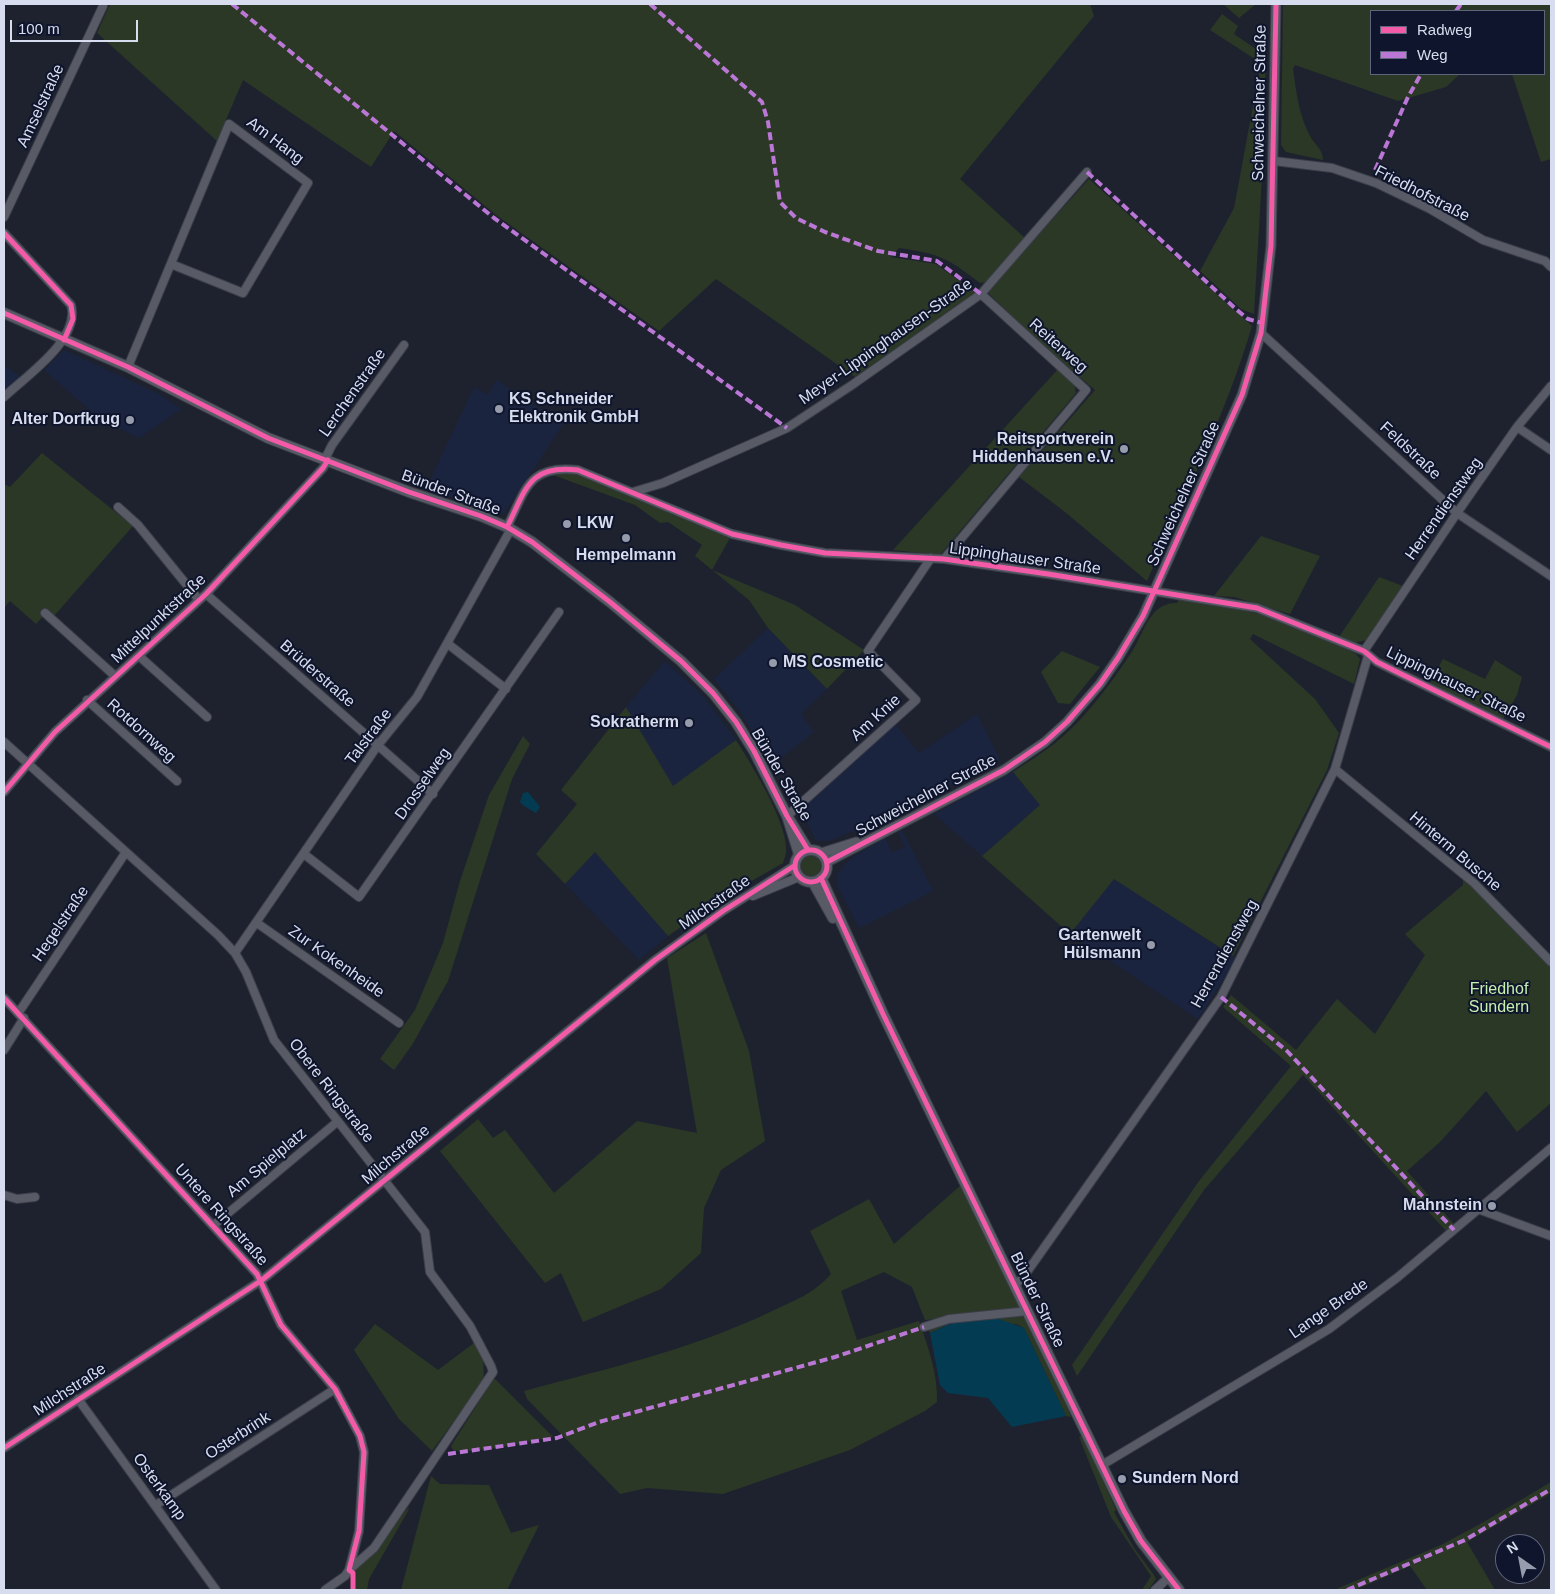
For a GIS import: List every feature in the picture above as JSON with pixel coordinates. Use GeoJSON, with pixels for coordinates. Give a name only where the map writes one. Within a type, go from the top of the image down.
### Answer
{"type":"FeatureCollection","features":[{"type":"Feature","properties":{"kind":"main road","name":"Bünder Straße"},"geometry":{"type":"LineString","coordinates":[[4,313],[128,367],[268,438],[509,528],[572,570],[681,661],[713,693],[736,722],[754,751],[804,852]]}},
{"type":"Feature","properties":{"kind":"main road"},"geometry":{"type":"LineString","coordinates":[[804,852],[821,853],[827,862],[826,871],[817,880],[799,877],[794,866],[804,852]]}},
{"type":"Feature","properties":{"kind":"main road","name":"Bünder Straße"},"geometry":{"type":"LineString","coordinates":[[817,880],[1131,1524],[1168,1578],[1179,1590]]}},
{"type":"Feature","properties":{"kind":"street","name":"Schweichelner Straße"},"geometry":{"type":"LineString","coordinates":[[827,862],[1004,770],[1045,742],[1077,711],[1104,678],[1128,642],[1154,591],[1242,395],[1261,333],[1271,254],[1276,4]]}},
{"type":"Feature","properties":{"kind":"street","name":"Amselstraße"},"geometry":{"type":"LineString","coordinates":[[4,217],[103,6]]}},
{"type":"Feature","properties":{"kind":"street","name":"Am Hang"},"geometry":{"type":"LineString","coordinates":[[128,367],[229,124],[308,183],[243,293],[171,264]]}},
{"type":"Feature","properties":{"kind":"street","name":"Friedhofstraße"},"geometry":{"type":"LineString","coordinates":[[1274,161],[1332,168],[1376,183],[1430,209],[1483,240],[1548,259],[1551,268]]}},
{"type":"Feature","properties":{"kind":"street","name":"Meyer-Lippinghausen-Straße"},"geometry":{"type":"LineString","coordinates":[[632,492],[663,484],[787,428],[981,294],[1087,172]]}},
{"type":"Feature","properties":{"kind":"street"},"geometry":{"type":"LineString","coordinates":[[4,233],[71,305],[73,319],[64,340],[4,397]]}},
{"type":"Feature","properties":{"kind":"street","name":"Reiterweg"},"geometry":{"type":"LineString","coordinates":[[944,560],[1086,390],[981,294]]}},
{"type":"Feature","properties":{"kind":"street","name":"Feldstraße"},"geometry":{"type":"LineString","coordinates":[[1261,333],[1457,513],[1551,576]]}},
{"type":"Feature","properties":{"kind":"street","name":"Lerchenstraße"},"geometry":{"type":"LineString","coordinates":[[327,460],[332,444],[404,344]]}},
{"type":"Feature","properties":{"kind":"street","name":"Herrendienstweg"},"geometry":{"type":"LineString","coordinates":[[1015,1284],[1027,1270],[1221,996],[1335,769],[1366,654],[1457,513],[1517,427],[1551,386]]}},
{"type":"Feature","properties":{"kind":"street"},"geometry":{"type":"LineString","coordinates":[[1517,427],[1551,450]]}},
{"type":"Feature","properties":{"kind":"street","name":"Mittelpunktstraße"},"geometry":{"type":"LineString","coordinates":[[4,792],[55,732],[206,594],[323,468],[327,460]]}},
{"type":"Feature","properties":{"kind":"street","name":"Lippinghauser Straße"},"geometry":{"type":"LineString","coordinates":[[509,528],[528,483],[544,473],[567,469],[578,470],[732,534],[781,545],[825,552],[931,558],[1257,608],[1366,654],[1392,670],[1551,747]]}},
{"type":"Feature","properties":{"kind":"street"},"geometry":{"type":"LineString","coordinates":[[658,502],[657,492],[663,484]]}},
{"type":"Feature","properties":{"kind":"street"},"geometry":{"type":"LineString","coordinates":[[118,507],[138,524],[200,600]]}},
{"type":"Feature","properties":{"kind":"street","name":"Talstraße"},"geometry":{"type":"LineString","coordinates":[[235,953],[378,745],[417,697],[448,644],[509,528]]}},
{"type":"Feature","properties":{"kind":"street","name":"Am Knie"},"geometry":{"type":"LineString","coordinates":[[787,816],[916,700],[868,651],[931,558]]}},
{"type":"Feature","properties":{"kind":"street","name":"Brüderstraße"},"geometry":{"type":"LineString","coordinates":[[206,594],[433,794]]}},
{"type":"Feature","properties":{"kind":"street","name":"Drosselweg"},"geometry":{"type":"LineString","coordinates":[[304,854],[359,897],[559,612]]}},
{"type":"Feature","properties":{"kind":"street"},"geometry":{"type":"LineString","coordinates":[[45,613],[115,676]]}},
{"type":"Feature","properties":{"kind":"street"},"geometry":{"type":"LineString","coordinates":[[448,644],[506,689]]}},
{"type":"Feature","properties":{"kind":"street","name":"Mittelpunktstraße"},"geometry":{"type":"LineString","coordinates":[[139,656],[207,717]]}},
{"type":"Feature","properties":{"kind":"street","name":"Rotdornweg"},"geometry":{"type":"LineString","coordinates":[[88,700],[177,781]]}},
{"type":"Feature","properties":{"kind":"street","name":"Obere Ringstraße"},"geometry":{"type":"LineString","coordinates":[[4,742],[218,935],[235,953],[246,972],[274,1040],[424,1232],[430,1272],[470,1326],[493,1372],[374,1548],[349,1570]]}},
{"type":"Feature","properties":{"kind":"street","name":"Hinterm Busche"},"geometry":{"type":"LineString","coordinates":[[1335,769],[1474,883],[1551,962]]}},
{"type":"Feature","properties":{"kind":"street","name":"Schweichelner Straße"},"geometry":{"type":"LineString","coordinates":[[821,853],[886,830]]}},
{"type":"Feature","properties":{"kind":"street","name":"Hegelstraße"},"geometry":{"type":"LineString","coordinates":[[4,1050],[21,1015],[126,852]]}},
{"type":"Feature","properties":{"kind":"street","name":"Milchstraße"},"geometry":{"type":"LineString","coordinates":[[4,1448],[262,1280],[655,960],[794,866]]}},
{"type":"Feature","properties":{"kind":"street","name":"Milchstraße"},"geometry":{"type":"LineString","coordinates":[[740,901],[799,877]]}},
{"type":"Feature","properties":{"kind":"street","name":"Zur Kokenheide"},"geometry":{"type":"LineString","coordinates":[[257,923],[399,1023]]}},
{"type":"Feature","properties":{"kind":"street","name":"Untere Ringstraße"},"geometry":{"type":"LineString","coordinates":[[4,998],[214,1225],[262,1280],[281,1325],[335,1389],[360,1436],[364,1452],[359,1531],[349,1570]]}},
{"type":"Feature","properties":{"kind":"street","name":"Am Spielplatz"},"geometry":{"type":"LineString","coordinates":[[214,1225],[337,1122]]}},
{"type":"Feature","properties":{"kind":"street","name":"Lange Brede"},"geometry":{"type":"LineString","coordinates":[[1102,1465],[1328,1329],[1398,1277],[1551,1148]]}},
{"type":"Feature","properties":{"kind":"street"},"geometry":{"type":"LineString","coordinates":[[4,1195],[17,1199],[35,1197]]}},
{"type":"Feature","properties":{"kind":"street"},"geometry":{"type":"LineString","coordinates":[[1478,1209],[1551,1236]]}},
{"type":"Feature","properties":{"kind":"street"},"geometry":{"type":"LineString","coordinates":[[924,1326],[949,1319],[1028,1311]]}},
{"type":"Feature","properties":{"kind":"street","name":"Osterbrink"},"geometry":{"type":"LineString","coordinates":[[156,1505],[335,1389]]}},
{"type":"Feature","properties":{"kind":"street","name":"Osterkamp"},"geometry":{"type":"LineString","coordinates":[[78,1400],[216,1590]]}},
{"type":"Feature","properties":{"kind":"street"},"geometry":{"type":"LineString","coordinates":[[325,1590],[345,1576],[349,1570]]}},
{"type":"Feature","properties":{"kind":"street"},"geometry":{"type":"LineString","coordinates":[[1155,1590],[1168,1578]]}},
{"type":"Feature","properties":{"kind":"shaded area"},"geometry":{"type":"Polygon","coordinates":[[[64,350],[159,394],[181,409],[139,438],[100,419],[44,370],[64,350]]]}},
{"type":"Feature","properties":{"kind":"shaded area"},"geometry":{"type":"Polygon","coordinates":[[[4,365],[21,377],[4,393],[4,365]]]}},
{"type":"Feature","properties":{"kind":"shaded area"},"geometry":{"type":"Polygon","coordinates":[[[496,380],[563,424],[504,514],[426,489],[474,387],[488,395],[496,380]]]}},
{"type":"Feature","properties":{"kind":"shaded area"},"geometry":{"type":"Polygon","coordinates":[[[768,628],[827,689],[801,714],[814,732],[772,765],[741,713],[714,679],[768,628]]]}},
{"type":"Feature","properties":{"kind":"shaded area"},"geometry":{"type":"Polygon","coordinates":[[[665,661],[704,697],[736,740],[673,787],[626,707],[665,661]]]}},
{"type":"Feature","properties":{"kind":"shaded area"},"geometry":{"type":"Polygon","coordinates":[[[977,714],[1000,760],[883,820],[828,841],[816,841],[801,810],[891,728],[896,725],[919,753],[977,714]]]}},
{"type":"Feature","properties":{"kind":"shaded area"},"geometry":{"type":"Polygon","coordinates":[[[1013,772],[1040,805],[982,856],[934,814],[1013,772]]]}},
{"type":"Feature","properties":{"kind":"shaded area"},"geometry":{"type":"Polygon","coordinates":[[[528,792],[540,807],[536,813],[520,802],[523,793],[528,792]]]}},
{"type":"Feature","properties":{"kind":"shaded area"},"geometry":{"type":"Polygon","coordinates":[[[902,830],[933,891],[859,928],[838,887],[837,876],[845,864],[856,855],[885,838],[892,852],[905,847],[898,832],[902,830]]]}},
{"type":"Feature","properties":{"kind":"shaded area"},"geometry":{"type":"Polygon","coordinates":[[[595,852],[668,936],[639,960],[565,884],[595,852]]]}},
{"type":"Feature","properties":{"kind":"shaded area","name":"Gartenwelt Hülsmann"},"geometry":{"type":"Polygon","coordinates":[[[1114,878],[1236,959],[1198,1019],[1070,934],[1114,878]]]}},
{"type":"Feature","properties":{"kind":"shaded area"},"geometry":{"type":"Polygon","coordinates":[[[999,1319],[1024,1328],[1066,1416],[1012,1427],[988,1398],[948,1393],[940,1385],[930,1333],[952,1323],[999,1319]]]}},
{"type":"Feature","properties":{"kind":"green space"},"geometry":{"type":"Polygon","coordinates":[[[110,4],[1090,4],[1094,16],[960,179],[1025,238],[986,282],[980,283],[943,258],[925,252],[899,248],[891,257],[936,264],[976,293],[855,377],[716,279],[659,331],[496,215],[394,131],[371,167],[243,80],[217,141],[97,33],[110,4]]]}},
{"type":"Feature","properties":{"kind":"green space"},"geometry":{"type":"Polygon","coordinates":[[[1223,4],[1256,4],[1239,18],[1223,4]]]}},
{"type":"Feature","properties":{"kind":"green space"},"geometry":{"type":"Polygon","coordinates":[[[1283,4],[1551,4],[1551,159],[1541,162],[1512,75],[1545,75],[1545,10],[1370,10],[1370,75],[1459,75],[1446,87],[1398,101],[1295,65],[1293,69],[1301,112],[1306,128],[1320,150],[1323,160],[1286,152],[1281,145],[1283,4]]]}},
{"type":"Feature","properties":{"kind":"green space"},"geometry":{"type":"Polygon","coordinates":[[[1222,14],[1238,26],[1234,34],[1266,56],[1262,176],[1254,314],[1241,309],[1200,271],[1234,208],[1261,63],[1210,30],[1222,14]]]}},
{"type":"Feature","properties":{"kind":"green space"},"geometry":{"type":"Polygon","coordinates":[[[1089,179],[1252,326],[1242,359],[1217,423],[1147,581],[1065,512],[1019,477],[1095,390],[1044,347],[989,294],[989,289],[1089,179]]]}},
{"type":"Feature","properties":{"kind":"green space"},"geometry":{"type":"Polygon","coordinates":[[[1059,368],[1074,383],[1076,393],[940,555],[893,550],[1059,368]]]}},
{"type":"Feature","properties":{"kind":"green space"},"geometry":{"type":"Polygon","coordinates":[[[42,453],[133,526],[54,616],[48,611],[36,624],[10,601],[4,608],[4,484],[10,487],[42,453]]]}},
{"type":"Feature","properties":{"kind":"green space"},"geometry":{"type":"Polygon","coordinates":[[[559,473],[581,475],[731,536],[712,570],[695,556],[702,545],[668,522],[660,523],[635,505],[553,475],[559,473]]]}},
{"type":"Feature","properties":{"kind":"green space"},"geometry":{"type":"Polygon","coordinates":[[[1261,536],[1320,556],[1290,614],[1234,597],[1214,596],[1261,536]]]}},
{"type":"Feature","properties":{"kind":"green space"},"geometry":{"type":"Polygon","coordinates":[[[712,570],[795,605],[864,650],[827,689],[768,628],[749,600],[712,570]]]}},
{"type":"Feature","properties":{"kind":"green space"},"geometry":{"type":"Polygon","coordinates":[[[1379,577],[1403,586],[1367,640],[1354,643],[1339,637],[1379,577]]]}},
{"type":"Feature","properties":{"kind":"green space"},"geometry":{"type":"Polygon","coordinates":[[[1179,599],[1248,611],[1292,625],[1335,643],[1356,654],[1360,659],[1354,684],[1253,634],[1250,639],[1315,699],[1339,733],[1327,770],[1233,956],[1114,879],[1070,934],[982,856],[1040,805],[1013,772],[1054,744],[1076,724],[1096,701],[1131,653],[1148,620],[1160,608],[1168,604],[1177,603],[1179,599]]]}},
{"type":"Feature","properties":{"kind":"green space"},"geometry":{"type":"Polygon","coordinates":[[[1062,651],[1100,667],[1070,704],[1058,703],[1041,672],[1062,651]]]}},
{"type":"Feature","properties":{"kind":"green space"},"geometry":{"type":"Polygon","coordinates":[[[1443,659],[1485,679],[1495,660],[1522,677],[1517,695],[1503,719],[1429,685],[1443,659]]]}},
{"type":"Feature","properties":{"kind":"green space"},"geometry":{"type":"Polygon","coordinates":[[[626,707],[673,786],[736,740],[767,792],[784,836],[786,852],[783,863],[727,895],[668,936],[595,852],[565,884],[536,854],[577,804],[561,790],[626,707]]]}},
{"type":"Feature","properties":{"kind":"green space"},"geometry":{"type":"Polygon","coordinates":[[[523,736],[530,744],[512,779],[448,981],[412,1045],[394,1070],[380,1059],[415,1010],[443,943],[460,881],[489,795],[523,736]]]}},
{"type":"Feature","properties":{"kind":"green space"},"geometry":{"type":"Polygon","coordinates":[[[811,856],[818,859],[821,866],[818,873],[811,876],[804,873],[801,866],[804,859],[811,856]]]}},
{"type":"Feature","properties":{"kind":"green space","name":"Friedhof Sundern"},"geometry":{"type":"Polygon","coordinates":[[[1463,878],[1478,890],[1551,968],[1551,1103],[1517,1132],[1486,1091],[1440,1142],[1407,1171],[1454,1224],[1446,1231],[1303,1075],[1204,1190],[1077,1376],[1072,1365],[1199,1181],[1291,1066],[1223,1007],[1231,995],[1296,1050],[1337,999],[1375,1034],[1425,955],[1405,934],[1463,885],[1463,878]]]}},
{"type":"Feature","properties":{"kind":"green space"},"geometry":{"type":"Polygon","coordinates":[[[706,933],[749,1051],[765,1141],[721,1170],[704,1208],[701,1253],[661,1289],[583,1322],[561,1273],[545,1283],[440,1151],[478,1119],[493,1138],[505,1130],[554,1193],[637,1121],[697,1133],[667,958],[706,933]]]}},
{"type":"Feature","properties":{"kind":"green space"},"geometry":{"type":"Polygon","coordinates":[[[961,1185],[1020,1308],[925,1320],[912,1287],[884,1272],[841,1291],[857,1340],[919,1321],[932,1361],[937,1392],[937,1402],[925,1411],[850,1450],[723,1494],[647,1488],[620,1494],[527,1399],[524,1391],[679,1348],[740,1325],[795,1300],[817,1287],[831,1274],[810,1231],[869,1199],[894,1244],[961,1185]]]}},
{"type":"Feature","properties":{"kind":"green space"},"geometry":{"type":"Polygon","coordinates":[[[1020,1315],[1025,1318],[1066,1401],[1071,1417],[1066,1416],[1024,1328],[1016,1324],[952,1323],[930,1333],[928,1328],[952,1321],[1020,1315]]]}},
{"type":"Feature","properties":{"kind":"green space"},"geometry":{"type":"Polygon","coordinates":[[[375,1324],[438,1370],[474,1343],[483,1356],[484,1380],[432,1451],[399,1419],[354,1350],[375,1324]]]}},
{"type":"Feature","properties":{"kind":"green space"},"geometry":{"type":"Polygon","coordinates":[[[494,1378],[553,1437],[475,1451],[453,1450],[451,1446],[494,1378]]]}},
{"type":"Feature","properties":{"kind":"green space"},"geometry":{"type":"Polygon","coordinates":[[[1083,1435],[1116,1510],[1114,1512],[1134,1548],[1156,1579],[1148,1590],[1142,1590],[1151,1576],[1111,1517],[1079,1437],[1083,1435]]]}},
{"type":"Feature","properties":{"kind":"green space"},"geometry":{"type":"Polygon","coordinates":[[[431,1476],[440,1484],[489,1485],[511,1533],[539,1525],[507,1590],[401,1590],[431,1476]]]}},
{"type":"Feature","properties":{"kind":"green space"},"geometry":{"type":"Polygon","coordinates":[[[1551,1482],[1551,1493],[1467,1542],[1495,1590],[1427,1590],[1410,1566],[1355,1590],[1334,1590],[1441,1545],[1551,1482]]]}},
{"type":"Feature","properties":{"kind":"green space"},"geometry":{"type":"Polygon","coordinates":[[[409,1507],[369,1579],[367,1590],[352,1590],[350,1574],[409,1507]]]}},
{"type":"Feature","properties":{"kind":"marked path"},"geometry":{"type":"LineString","coordinates":[[232,4],[494,218],[787,428]]}},
{"type":"Feature","properties":{"kind":"marked path"},"geometry":{"type":"LineString","coordinates":[[650,4],[762,102],[768,122],[780,202],[796,218],[825,232],[878,251],[937,261],[981,294]]}},
{"type":"Feature","properties":{"kind":"marked path"},"geometry":{"type":"LineString","coordinates":[[1457,10],[1461,4]]}},
{"type":"Feature","properties":{"kind":"marked path"},"geometry":{"type":"LineString","coordinates":[[1375,170],[1408,97],[1420,75]]}},
{"type":"Feature","properties":{"kind":"marked path"},"geometry":{"type":"LineString","coordinates":[[1087,172],[1237,310],[1248,319],[1262,323]]}},
{"type":"Feature","properties":{"kind":"marked path"},"geometry":{"type":"LineString","coordinates":[[1221,997],[1287,1051],[1454,1230]]}},
{"type":"Feature","properties":{"kind":"marked path"},"geometry":{"type":"LineString","coordinates":[[448,1454],[557,1438],[599,1422],[835,1357],[924,1327]]}},
{"type":"Feature","properties":{"kind":"marked path"},"geometry":{"type":"LineString","coordinates":[[1347,1590],[1465,1540],[1551,1489]]}},
{"type":"Feature","properties":{"kind":"cycle path"},"geometry":{"type":"LineString","coordinates":[[827,862],[1004,770],[1045,742],[1067,722],[1100,684],[1143,616],[1242,395],[1261,333],[1271,246],[1276,4]]}},
{"type":"Feature","properties":{"kind":"cycle path"},"geometry":{"type":"LineString","coordinates":[[4,233],[71,305],[73,319],[64,340]]}},
{"type":"Feature","properties":{"kind":"cycle path"},"geometry":{"type":"LineString","coordinates":[[4,313],[128,367],[268,438],[409,492],[481,516],[507,527],[532,542],[610,602],[681,661],[713,693],[736,722],[754,751],[787,816],[808,850]]}},
{"type":"Feature","properties":{"kind":"cycle path"},"geometry":{"type":"LineString","coordinates":[[4,792],[55,732],[206,594],[323,468],[328,460]]}},
{"type":"Feature","properties":{"kind":"cycle path"},"geometry":{"type":"LineString","coordinates":[[507,527],[531,482],[548,471],[561,469],[578,470],[732,534],[781,545],[825,553],[944,559],[1257,608],[1364,651],[1377,662],[1551,747]]}},
{"type":"Feature","properties":{"kind":"cycle path"},"geometry":{"type":"LineString","coordinates":[[811,850],[817,851],[822,855],[826,860],[827,866],[826,872],[822,877],[817,881],[811,882],[805,881],[800,877],[796,872],[795,866],[796,860],[800,855],[805,851],[811,850]]}},
{"type":"Feature","properties":{"kind":"cycle path"},"geometry":{"type":"LineString","coordinates":[[4,1448],[262,1280],[655,960],[723,911],[794,866]]}},
{"type":"Feature","properties":{"kind":"cycle path"},"geometry":{"type":"LineString","coordinates":[[821,878],[883,1014],[1124,1511],[1141,1541],[1179,1590]]}},
{"type":"Feature","properties":{"kind":"cycle path"},"geometry":{"type":"LineString","coordinates":[[4,998],[257,1274],[281,1325],[335,1389],[360,1436],[364,1452],[359,1531],[349,1570],[353,1573],[353,1590]]}},
{"type":"Feature","properties":{"kind":"place","name":"KS Schneider Elektronik GmbH"},"geometry":{"type":"Point","coordinates":[499,409]}},
{"type":"Feature","properties":{"kind":"place","name":"Alter Dorfkrug"},"geometry":{"type":"Point","coordinates":[130,420]}},
{"type":"Feature","properties":{"kind":"place","name":"Reitsportverein Hiddenhausen e.V."},"geometry":{"type":"Point","coordinates":[1124,449]}},
{"type":"Feature","properties":{"kind":"place","name":"LKW"},"geometry":{"type":"Point","coordinates":[567,524]}},
{"type":"Feature","properties":{"kind":"place","name":"Hempelmann"},"geometry":{"type":"Point","coordinates":[626,538]}},
{"type":"Feature","properties":{"kind":"place","name":"MS Cosmetic"},"geometry":{"type":"Point","coordinates":[773,663]}},
{"type":"Feature","properties":{"kind":"place","name":"Sokratherm"},"geometry":{"type":"Point","coordinates":[689,723]}},
{"type":"Feature","properties":{"kind":"place","name":"Gartenwelt Hülsmann"},"geometry":{"type":"Point","coordinates":[1151,945]}},
{"type":"Feature","properties":{"kind":"place","name":"Mahnstein"},"geometry":{"type":"Point","coordinates":[1492,1206]}},
{"type":"Feature","properties":{"kind":"place","name":"Sundern Nord"},"geometry":{"type":"Point","coordinates":[1122,1479]}}]}
